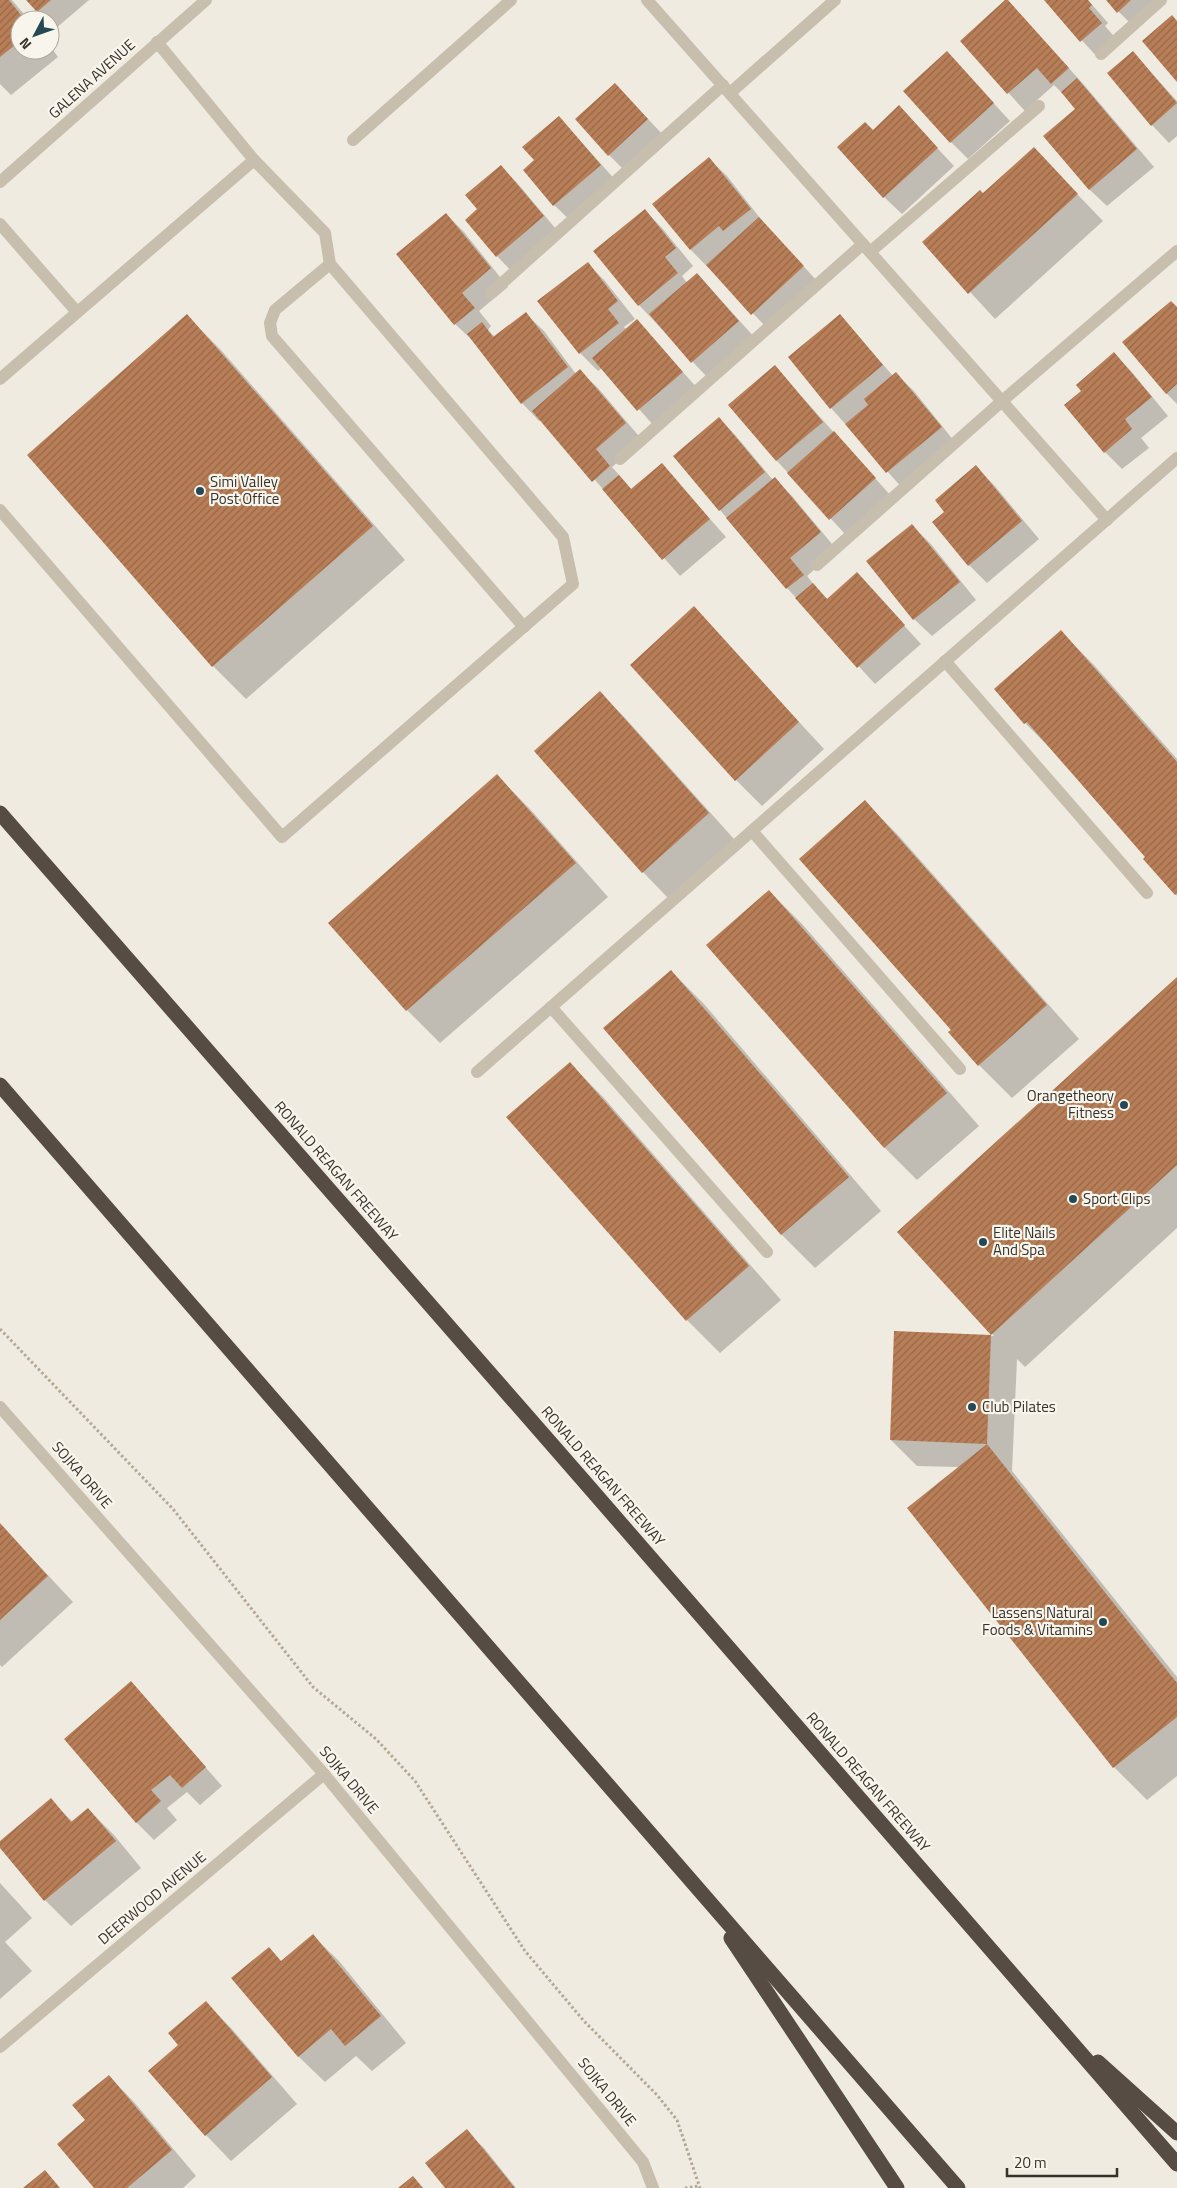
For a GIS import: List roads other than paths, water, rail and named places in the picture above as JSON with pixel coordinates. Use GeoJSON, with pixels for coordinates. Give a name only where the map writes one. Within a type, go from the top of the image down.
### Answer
{"type":"FeatureCollection","features":[{"type":"Feature","properties":{"kind":"highway","name":"RONALD REAGAN FREEWAY"},"geometry":{"type":"LineString","coordinates":[[0,813],[1177,2164]]}},
{"type":"Feature","properties":{"kind":"highway"},"geometry":{"type":"LineString","coordinates":[[0,1085],[958,2188]]}},
{"type":"Feature","properties":{"kind":"highway"},"geometry":{"type":"LineString","coordinates":[[697,1887],[897,2188]]}},
{"type":"Feature","properties":{"kind":"highway"},"geometry":{"type":"LineString","coordinates":[[1046,2015],[1177,2132]]}},
{"type":"Feature","properties":{"kind":"street","name":"GALENA AVENUE"},"geometry":{"type":"LineString","coordinates":[[0,182],[206,0]]}},
{"type":"Feature","properties":{"kind":"street"},"geometry":{"type":"LineString","coordinates":[[353,140],[511,0]]}},
{"type":"Feature","properties":{"kind":"street"},"geometry":{"type":"LineString","coordinates":[[648,0],[1107,520]]}},
{"type":"Feature","properties":{"kind":"street"},"geometry":{"type":"LineString","coordinates":[[491,293],[726,89],[835,0]]}},
{"type":"Feature","properties":{"kind":"street"},"geometry":{"type":"LineString","coordinates":[[1101,54],[1161,0]]}},
{"type":"Feature","properties":{"kind":"street"},"geometry":{"type":"LineString","coordinates":[[0,510],[282,837],[573,584],[563,537],[330,264],[325,233],[254,160],[157,42]]}},
{"type":"Feature","properties":{"kind":"street"},"geometry":{"type":"LineString","coordinates":[[620,459],[867,248],[1039,106]]}},
{"type":"Feature","properties":{"kind":"street"},"geometry":{"type":"LineString","coordinates":[[0,379],[254,160]]}},
{"type":"Feature","properties":{"kind":"street"},"geometry":{"type":"LineString","coordinates":[[0,224],[77,312]]}},
{"type":"Feature","properties":{"kind":"street"},"geometry":{"type":"LineString","coordinates":[[817,565],[1001,402],[1177,251]]}},
{"type":"Feature","properties":{"kind":"street"},"geometry":{"type":"LineString","coordinates":[[330,264],[275,310],[270,323],[272,336],[524,627]]}},
{"type":"Feature","properties":{"kind":"street"},"geometry":{"type":"LineString","coordinates":[[477,1072],[1177,458]]}},
{"type":"Feature","properties":{"kind":"street"},"geometry":{"type":"LineString","coordinates":[[946,661],[1147,893]]}},
{"type":"Feature","properties":{"kind":"street"},"geometry":{"type":"LineString","coordinates":[[752,831],[960,1069]]}},
{"type":"Feature","properties":{"kind":"street"},"geometry":{"type":"LineString","coordinates":[[551,1007],[767,1252]]}},
{"type":"Feature","properties":{"kind":"street","name":"SOJKA DRIVE"},"geometry":{"type":"LineString","coordinates":[[0,1407],[324,1774],[643,2162],[653,2188]]}},
{"type":"Feature","properties":{"kind":"street","name":"DEERWOOD AVENUE"},"geometry":{"type":"LineString","coordinates":[[0,2047],[324,1774]]}},
{"type":"Feature","properties":{"kind":"place","name":"Simi Valley Post Office"},"geometry":{"type":"Point","coordinates":[200,491]}},
{"type":"Feature","properties":{"kind":"place","name":"Orangetheory Fitness"},"geometry":{"type":"Point","coordinates":[1124,1105]}},
{"type":"Feature","properties":{"kind":"place","name":"Sport Clips"},"geometry":{"type":"Point","coordinates":[1073,1199]}},
{"type":"Feature","properties":{"kind":"place","name":"Elite Nails And Spa"},"geometry":{"type":"Point","coordinates":[983,1242]}},
{"type":"Feature","properties":{"kind":"place","name":"Club Pilates"},"geometry":{"type":"Point","coordinates":[972,1407]}},
{"type":"Feature","properties":{"kind":"place","name":"Lassens Natural Foods & Vitamins"},"geometry":{"type":"Point","coordinates":[1103,1622]}}]}
